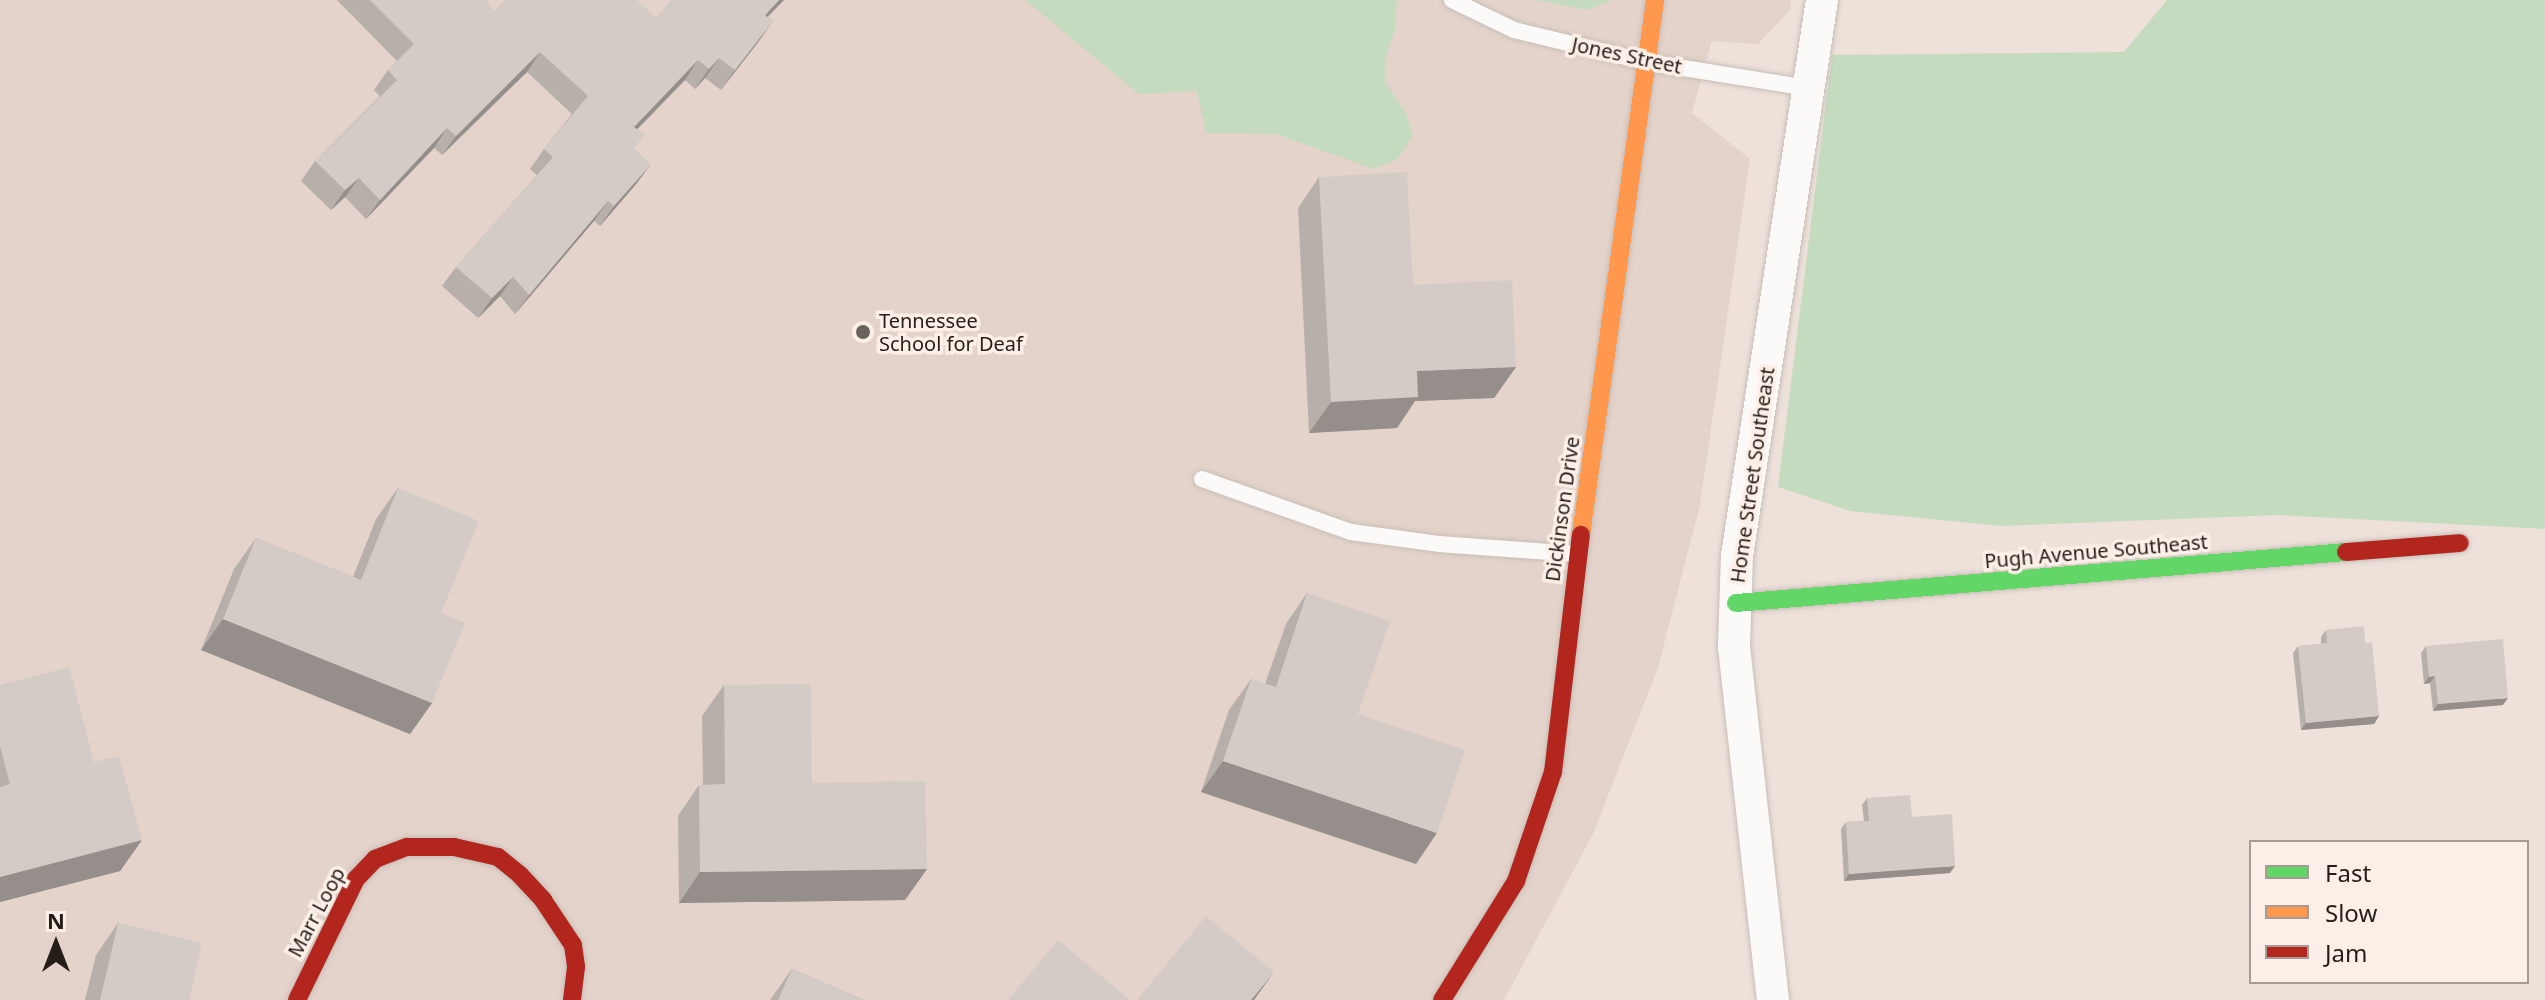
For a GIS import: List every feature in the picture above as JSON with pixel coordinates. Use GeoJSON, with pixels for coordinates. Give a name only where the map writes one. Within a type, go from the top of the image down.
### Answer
{"type":"FeatureCollection","features":[{"type":"Feature","properties":{"kind":"street","name":"Dickinson Drive"},"geometry":{"type":"LineString","coordinates":[[1442,1000],[1516,881],[1553,772],[1578,554],[1655,0]]}},
{"type":"Feature","properties":{"kind":"street","name":"Home Street Southeast"},"geometry":{"type":"LineString","coordinates":[[1773,1000],[1734,646],[1737,556],[1822,0]]}},
{"type":"Feature","properties":{"kind":"street","name":"Pugh Avenue Southeast"},"geometry":{"type":"LineString","coordinates":[[1736,603],[2460,543]]}},
{"type":"Feature","properties":{"kind":"street","name":"Marr Loop"},"geometry":{"type":"LineString","coordinates":[[297,1000],[343,900],[356,879],[375,859],[407,847],[454,847],[498,857],[543,900],[573,945],[576,967],[572,1000]]}},
{"type":"Feature","properties":{"kind":"lane","name":"Jones Street"},"geometry":{"type":"LineString","coordinates":[[1452,0],[1514,30],[1646,62],[1809,88]]}},
{"type":"Feature","properties":{"kind":"lane"},"geometry":{"type":"LineString","coordinates":[[1202,479],[1351,532],[1440,544],[1578,554]]}},
{"type":"Feature","properties":{"kind":"shaded area","name":"Tennessee School for Deaf"},"geometry":{"type":"Polygon","coordinates":[[[0,0],[1791,0],[1790,10],[1758,44],[1712,41],[1692,113],[1750,159],[1700,505],[1658,668],[1593,834],[1504,1000],[0,1000],[0,0]]]}},
{"type":"Feature","properties":{"kind":"green space"},"geometry":{"type":"Polygon","coordinates":[[[1025,0],[1397,0],[1395,30],[1386,56],[1385,81],[1407,116],[1413,136],[1397,159],[1373,169],[1276,134],[1206,133],[1197,91],[1139,94],[1025,0]]]}},
{"type":"Feature","properties":{"kind":"green space"},"geometry":{"type":"Polygon","coordinates":[[[1535,0],[1612,0],[1588,10],[1535,0]]]}},
{"type":"Feature","properties":{"kind":"green space"},"geometry":{"type":"Polygon","coordinates":[[[2167,0],[2545,0],[2545,529],[2278,515],[2001,526],[1850,511],[1778,487],[1832,55],[2124,52],[2167,0]]]}},
{"type":"Feature","properties":{"kind":"building"},"geometry":{"type":"Polygon","coordinates":[[[370,0],[485,0],[494,11],[505,0],[637,0],[656,18],[671,0],[779,0],[765,15],[773,21],[735,70],[719,58],[709,69],[698,60],[634,127],[645,134],[634,149],[651,164],[614,206],[608,201],[529,295],[513,277],[492,298],[456,267],[553,157],[544,149],[588,96],[540,52],[456,136],[447,128],[380,200],[359,178],[345,190],[315,161],[397,80],[388,70],[414,44],[370,0]]]}},
{"type":"Feature","properties":{"kind":"building"},"geometry":{"type":"Polygon","coordinates":[[[1407,172],[1413,285],[1512,280],[1516,367],[1417,371],[1418,397],[1331,402],[1319,177],[1407,172]]]}},
{"type":"Feature","properties":{"kind":"building"},"geometry":{"type":"Polygon","coordinates":[[[398,488],[479,521],[441,613],[465,623],[432,703],[223,619],[256,538],[361,580],[398,488]]]}},
{"type":"Feature","properties":{"kind":"building"},"geometry":{"type":"Polygon","coordinates":[[[1307,593],[1390,621],[1358,714],[1465,750],[1437,833],[1223,761],[1251,679],[1276,687],[1307,593]]]}},
{"type":"Feature","properties":{"kind":"building"},"geometry":{"type":"Polygon","coordinates":[[[2364,626],[2365,643],[2372,642],[2379,716],[2306,723],[2298,646],[2327,643],[2326,630],[2364,626]]]}},
{"type":"Feature","properties":{"kind":"building"},"geometry":{"type":"Polygon","coordinates":[[[2503,639],[2508,698],[2438,704],[2435,676],[2429,677],[2426,646],[2503,639]]]}},
{"type":"Feature","properties":{"kind":"building"},"geometry":{"type":"Polygon","coordinates":[[[69,667],[94,762],[119,756],[142,840],[0,877],[0,787],[10,784],[0,746],[0,685],[69,667]]]}},
{"type":"Feature","properties":{"kind":"building"},"geometry":{"type":"Polygon","coordinates":[[[811,684],[812,783],[925,781],[927,869],[700,872],[699,785],[725,784],[724,685],[811,684]]]}},
{"type":"Feature","properties":{"kind":"building"},"geometry":{"type":"Polygon","coordinates":[[[1910,795],[1912,817],[1952,814],[1955,866],[1849,874],[1846,822],[1869,821],[1867,798],[1910,795]]]}},
{"type":"Feature","properties":{"kind":"building"},"geometry":{"type":"Polygon","coordinates":[[[1206,916],[1274,972],[1251,1000],[1137,1000],[1206,916]]]}},
{"type":"Feature","properties":{"kind":"building"},"geometry":{"type":"Polygon","coordinates":[[[118,923],[202,943],[189,1000],[100,1000],[118,923]]]}},
{"type":"Feature","properties":{"kind":"building"},"geometry":{"type":"Polygon","coordinates":[[[1058,940],[1130,1000],[1008,1000],[1058,940]]]}},
{"type":"Feature","properties":{"kind":"building"},"geometry":{"type":"Polygon","coordinates":[[[792,969],[864,1000],[778,1000],[792,969]]]}},
{"type":"Feature","properties":{"kind":"traffic: fast"},"geometry":{"type":"LineString","coordinates":[[1736,603],[2346,552]]}},
{"type":"Feature","properties":{"kind":"traffic: slow"},"geometry":{"type":"LineString","coordinates":[[1581,535],[1655,0]]}},
{"type":"Feature","properties":{"kind":"traffic: jam"},"geometry":{"type":"LineString","coordinates":[[1442,1000],[1516,881],[1553,772],[1581,535]]}},
{"type":"Feature","properties":{"kind":"traffic: jam"},"geometry":{"type":"LineString","coordinates":[[2346,552],[2460,543]]}},
{"type":"Feature","properties":{"kind":"traffic: jam"},"geometry":{"type":"LineString","coordinates":[[297,1000],[356,879],[375,859],[407,847],[454,847],[498,857],[520,875],[543,900],[573,945],[576,967],[572,1000]]}},
{"type":"Feature","properties":{"kind":"place","name":"Tennessee School for Deaf"},"geometry":{"type":"Point","coordinates":[863,332]}}]}
